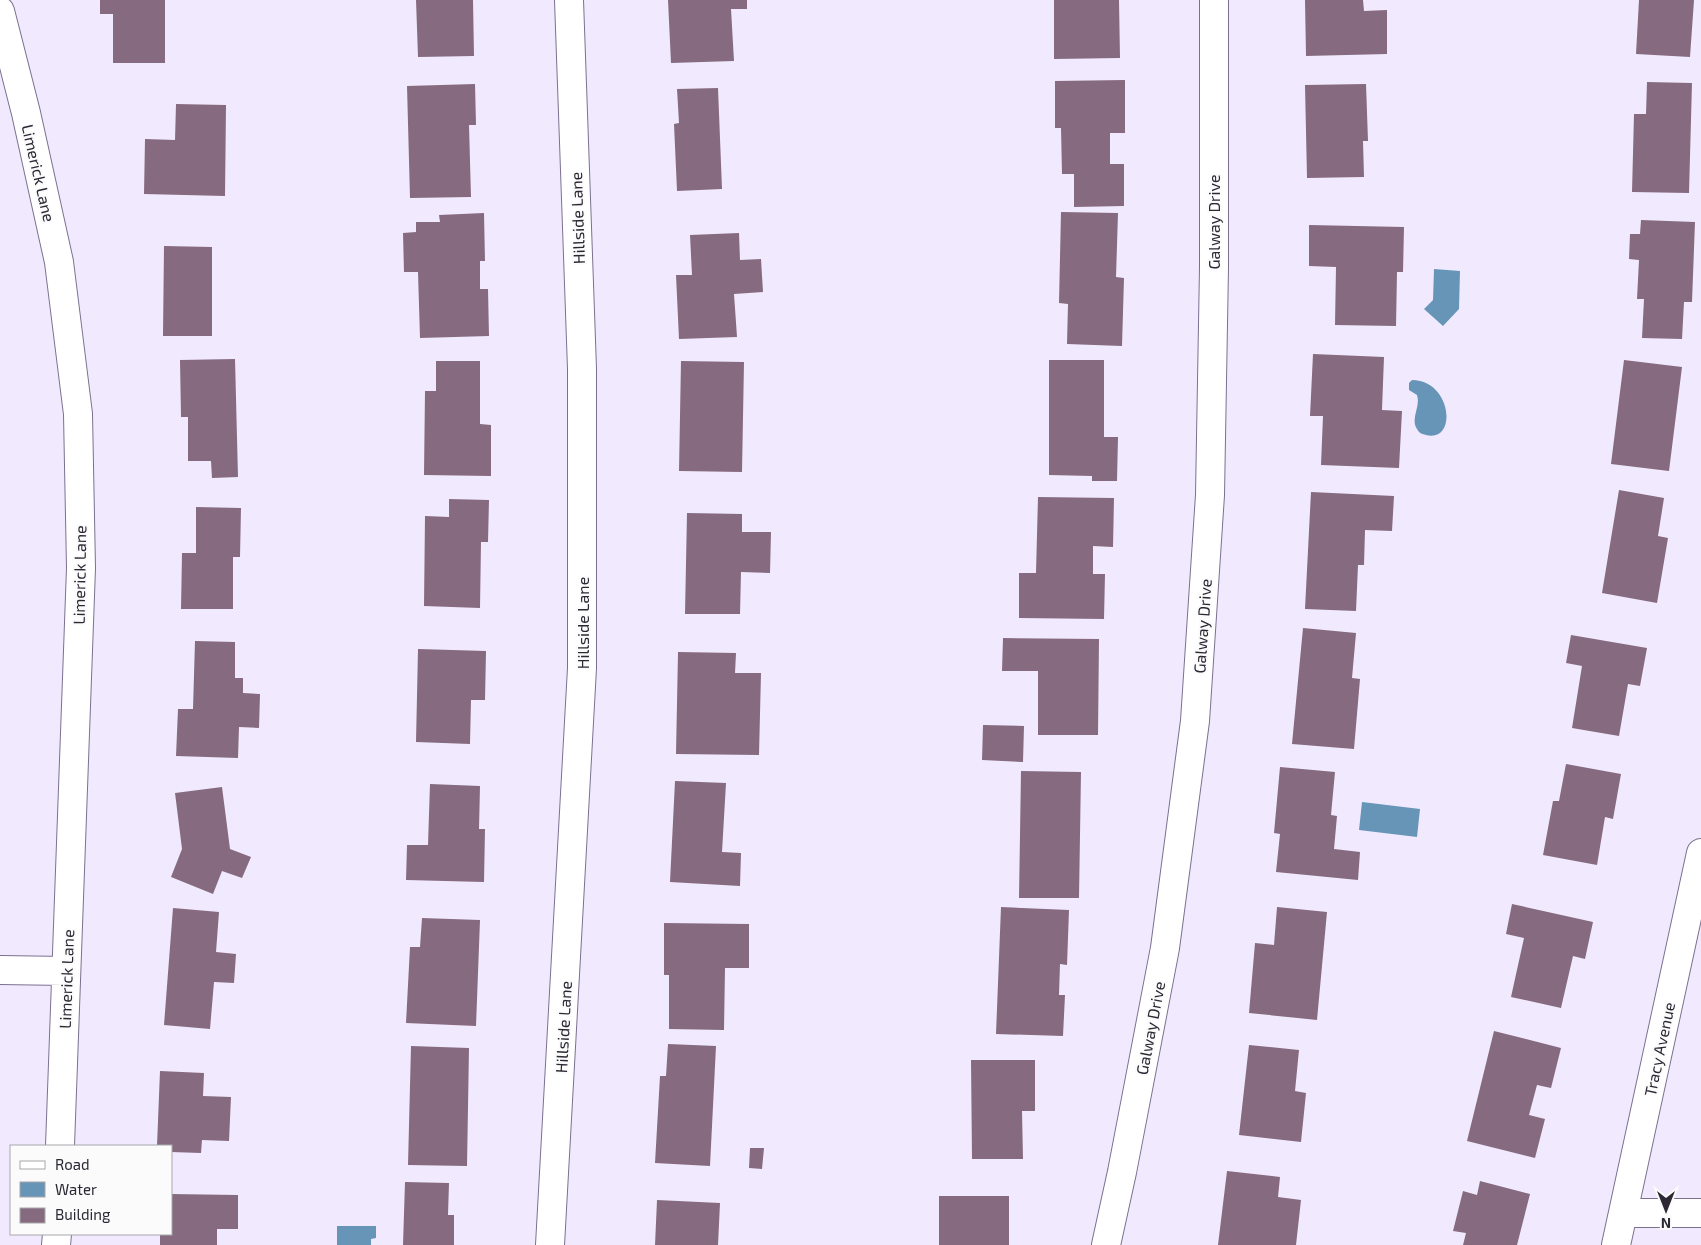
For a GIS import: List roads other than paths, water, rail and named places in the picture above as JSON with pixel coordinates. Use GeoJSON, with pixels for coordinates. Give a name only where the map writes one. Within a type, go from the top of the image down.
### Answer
{"type":"FeatureCollection","features":[{"type":"Feature","properties":{"kind":"street","name":"Hillside Lane"},"geometry":{"type":"LineString","coordinates":[[550,1245],[582,668],[582,369],[569,0]]}},
{"type":"Feature","properties":{"kind":"street","name":"Galway Drive"},"geometry":{"type":"LineString","coordinates":[[1106,1245],[1165,948],[1195,721],[1210,495],[1214,267],[1214,0]]}},
{"type":"Feature","properties":{"kind":"street","name":"Limerick Lane"},"geometry":{"type":"LineString","coordinates":[[0,10],[26,113],[59,262],[78,414],[81,568],[60,1145]]}},
{"type":"Feature","properties":{"kind":"street","name":"Tracy Avenue"},"geometry":{"type":"LineString","coordinates":[[1616,1245],[1701,853]]}},
{"type":"Feature","properties":{"kind":"street"},"geometry":{"type":"LineString","coordinates":[[0,970],[66,971]]}},
{"type":"Feature","properties":{"kind":"street"},"geometry":{"type":"LineString","coordinates":[[1623,1213],[1701,1213]]}},
{"type":"Feature","properties":{"kind":"water"},"geometry":{"type":"Polygon","coordinates":[[[1434,269],[1460,271],[1459,309],[1443,326],[1424,309],[1433,300],[1434,269]]]}},
{"type":"Feature","properties":{"kind":"water"},"geometry":{"type":"Polygon","coordinates":[[[1412,380],[1425,383],[1436,390],[1442,400],[1446,410],[1446,421],[1443,430],[1436,435],[1422,434],[1415,425],[1418,399],[1417,395],[1409,390],[1409,383],[1412,380]]]}},
{"type":"Feature","properties":{"kind":"water"},"geometry":{"type":"Polygon","coordinates":[[[1362,802],[1420,809],[1417,837],[1359,830],[1362,802]]]}},
{"type":"Feature","properties":{"kind":"water"},"geometry":{"type":"Polygon","coordinates":[[[337,1226],[376,1226],[376,1238],[371,1239],[371,1245],[337,1245],[337,1226]]]}}]}
